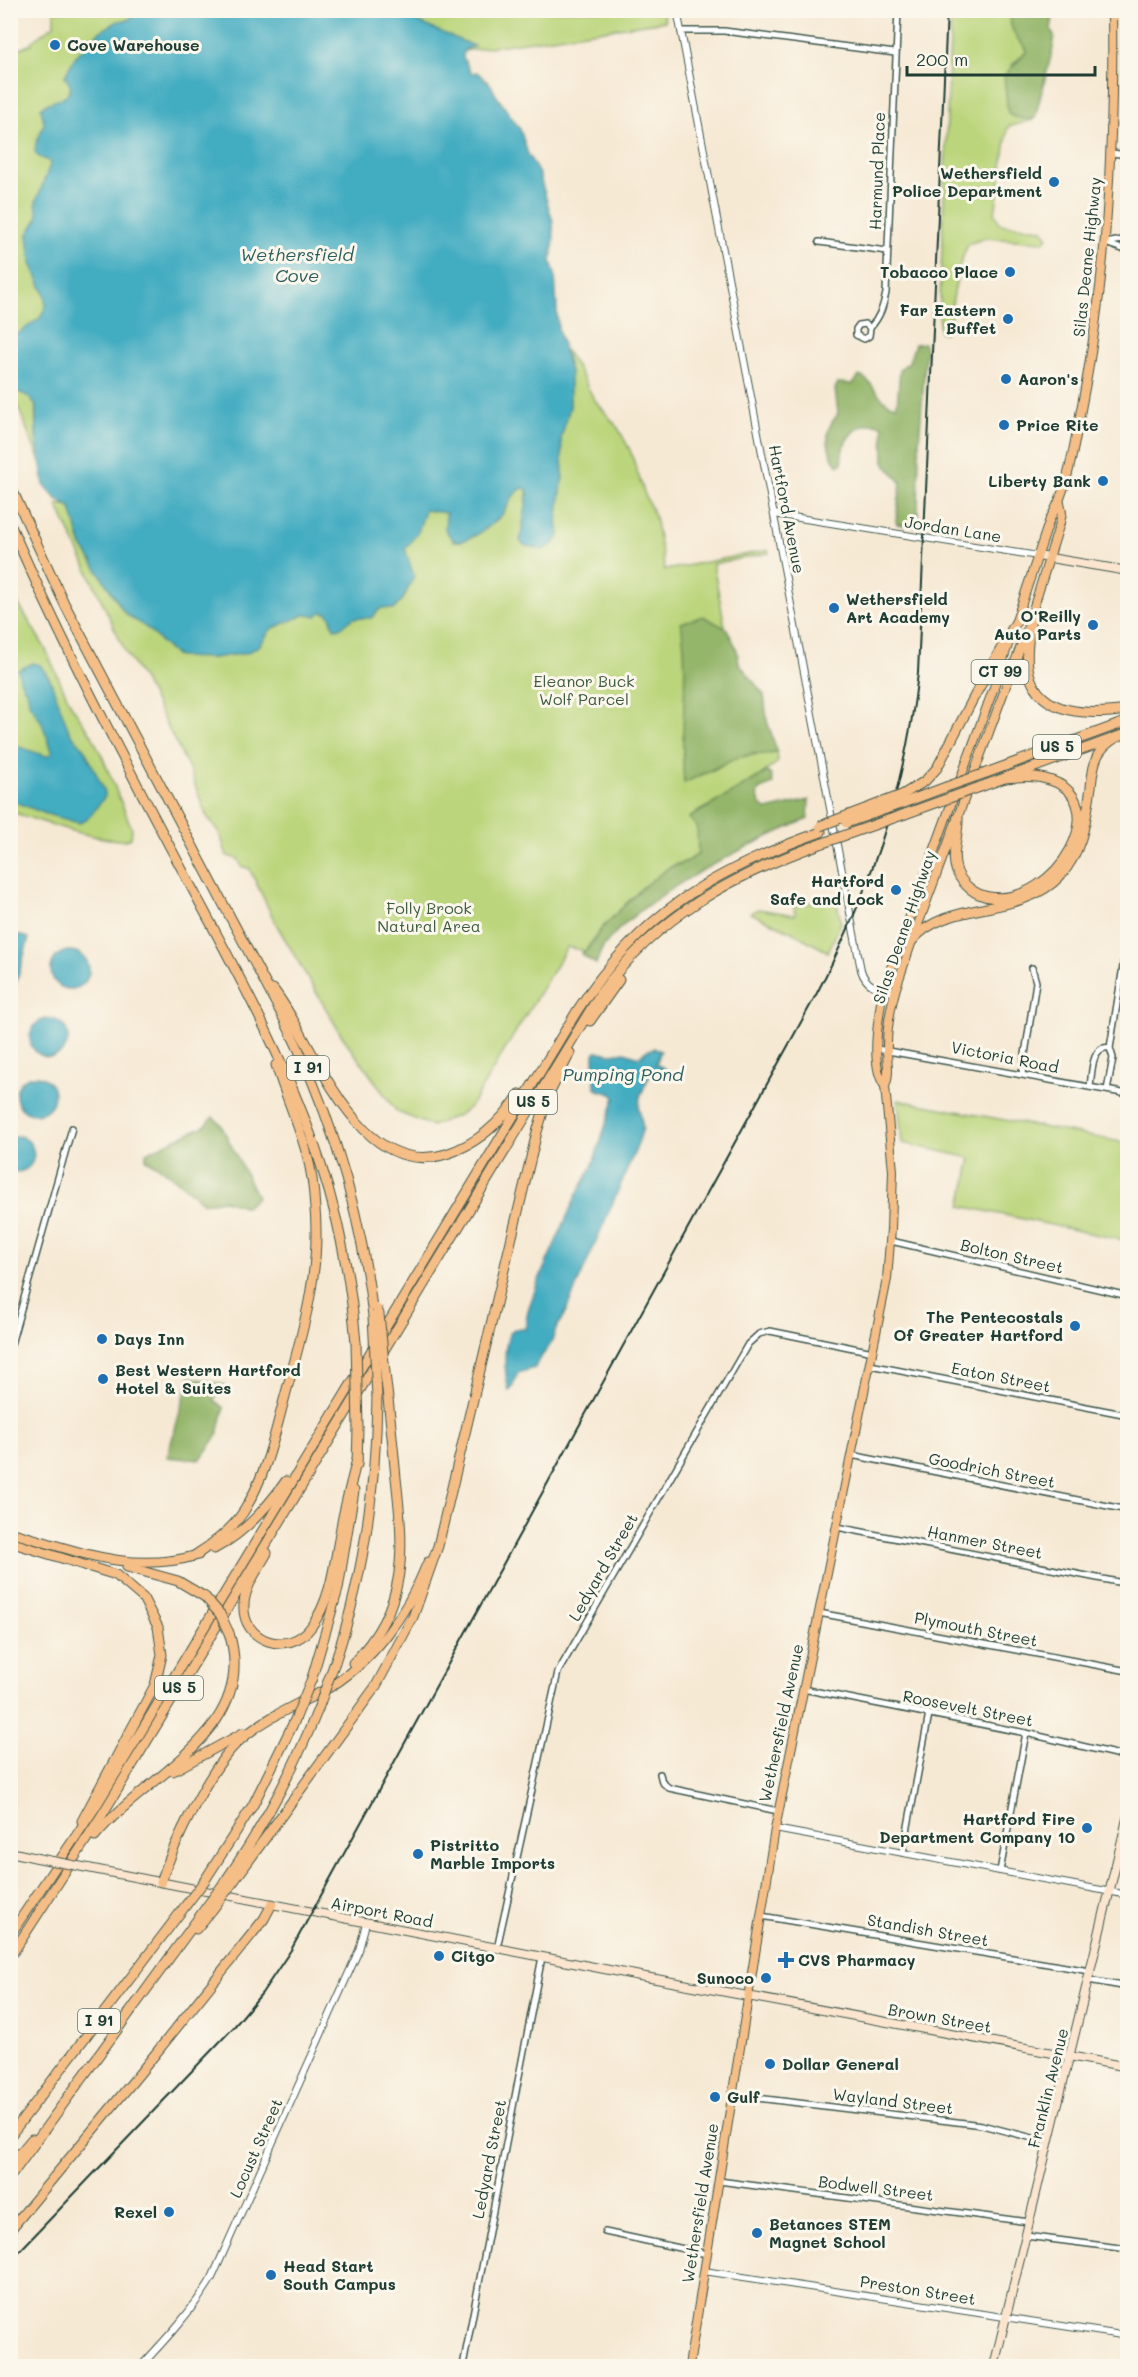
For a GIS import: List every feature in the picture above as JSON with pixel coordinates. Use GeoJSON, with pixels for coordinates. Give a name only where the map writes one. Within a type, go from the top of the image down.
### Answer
{"type":"FeatureCollection","features":[{"type":"Feature","properties":{"kind":"highway","name":"I 91"},"geometry":{"type":"LineString","coordinates":[[10,485],[68,610],[301,1052],[329,1123],[356,1212],[375,1312],[377,1397],[375,1461],[367,1530],[354,1595],[335,1662],[318,1709],[278,1797],[227,1884],[209,1910],[181,1942],[10,2177]]}},
{"type":"Feature","properties":{"kind":"highway","name":"I 91"},"geometry":{"type":"LineString","coordinates":[[10,524],[80,672],[269,1039],[301,1111],[328,1186],[346,1263],[356,1343],[358,1428],[352,1513],[341,1578],[312,1678],[294,1722],[250,1811],[205,1880],[10,2136]]}},
{"type":"Feature","properties":{"kind":"highway"},"geometry":{"type":"LineString","coordinates":[[1031,617],[1029,669],[1034,685],[1043,697],[1054,705],[1073,712],[1103,713],[1128,710]]}},
{"type":"Feature","properties":{"kind":"highway"},"geometry":{"type":"LineString","coordinates":[[902,799],[937,768],[1016,622]]}},
{"type":"Feature","properties":{"kind":"highway","name":"US 5"},"geometry":{"type":"LineString","coordinates":[[10,1957],[102,1815],[557,1044],[602,975],[644,929],[671,906],[734,867],[821,829],[902,799],[946,787],[1128,722]]}},
{"type":"Feature","properties":{"kind":"highway","name":"US 5"},"geometry":{"type":"LineString","coordinates":[[10,1935],[71,1845],[595,1002],[615,975],[643,945],[687,909],[745,874],[1128,733]]}},
{"type":"Feature","properties":{"kind":"highway"},"geometry":{"type":"LineString","coordinates":[[912,941],[923,929],[937,921],[1023,899],[1043,890],[1058,878],[1071,862],[1081,841],[1096,759],[1104,747],[1117,737]]}},
{"type":"Feature","properties":{"kind":"highway"},"geometry":{"type":"LineString","coordinates":[[958,818],[954,852],[956,867],[962,880],[973,891],[989,897],[1008,896],[1031,889],[1050,877],[1066,857],[1076,835],[1079,816],[1074,800],[1062,786],[1050,780],[1030,776],[1005,778]]}},
{"type":"Feature","properties":{"kind":"highway"},"geometry":{"type":"LineString","coordinates":[[227,1884],[364,1702],[396,1652],[413,1617],[431,1570],[531,1152],[549,1096],[575,1044],[608,994],[651,943],[687,909]]}},
{"type":"Feature","properties":{"kind":"highway"},"geometry":{"type":"LineString","coordinates":[[258,969],[281,999],[350,1115],[377,1140],[391,1149],[409,1155],[438,1156],[464,1146],[487,1132],[512,1106],[541,1060],[557,1044]]}},
{"type":"Feature","properties":{"kind":"highway"},"geometry":{"type":"LineString","coordinates":[[194,1556],[220,1538],[235,1523],[258,1484],[270,1451],[306,1319],[313,1280],[316,1223],[309,1166],[269,1039]]}},
{"type":"Feature","properties":{"kind":"highway"},"geometry":{"type":"LineString","coordinates":[[309,1697],[349,1667],[368,1646],[385,1618],[398,1581],[402,1561],[402,1527],[379,1314],[375,1312]]}},
{"type":"Feature","properties":{"kind":"highway"},"geometry":{"type":"LineString","coordinates":[[321,1444],[314,1471],[270,1547],[245,1598],[245,1615],[249,1626],[265,1640],[278,1644],[296,1640],[309,1630],[318,1615],[330,1583],[357,1459]]}},
{"type":"Feature","properties":{"kind":"highway"},"geometry":{"type":"LineString","coordinates":[[94,1556],[149,1564],[171,1562],[194,1556],[224,1543],[256,1517],[273,1499],[298,1463],[321,1444]]}},
{"type":"Feature","properties":{"kind":"highway"},"geometry":{"type":"LineString","coordinates":[[159,1779],[336,1682],[358,1665],[381,1642],[402,1613],[428,1561],[454,1477]]}},
{"type":"Feature","properties":{"kind":"highway"},"geometry":{"type":"LineString","coordinates":[[10,1532],[178,1581],[205,1597],[220,1614],[229,1633],[234,1656],[234,1672],[230,1691],[221,1712],[201,1740],[159,1779],[121,1807],[102,1828],[46,1909],[29,1928]]}},
{"type":"Feature","properties":{"kind":"highway"},"geometry":{"type":"LineString","coordinates":[[12,1543],[116,1575],[131,1586],[146,1603],[160,1635],[161,1663],[155,1685],[87,1809],[71,1845]]}},
{"type":"Feature","properties":{"kind":"highway"},"geometry":{"type":"LineString","coordinates":[[161,1882],[172,1853],[219,1765],[238,1742],[261,1724]]}},
{"type":"Feature","properties":{"kind":"highway"},"geometry":{"type":"LineString","coordinates":[[10,2230],[148,2064],[264,1919],[272,1905]]}},
{"type":"Feature","properties":{"kind":"highway"},"geometry":{"type":"LineString","coordinates":[[10,2165],[57,2113]]}},
{"type":"Feature","properties":{"kind":"main road","name":"Silas Deane Highway"},"geometry":{"type":"LineString","coordinates":[[885,1086],[888,1079],[882,1049],[884,990],[993,690],[1050,519],[1060,503],[1087,378],[1105,243],[1112,153],[1112,10]]}},
{"type":"Feature","properties":{"kind":"main road","name":"Silas Deane Highway"},"geometry":{"type":"LineString","coordinates":[[882,1049],[908,951],[1031,617],[1060,523],[1062,513],[1060,503]]}},
{"type":"Feature","properties":{"kind":"main road","name":"Jordan Lane"},"geometry":{"type":"LineString","coordinates":[[1038,556],[1128,571]]}},
{"type":"Feature","properties":{"kind":"main road"},"geometry":{"type":"LineString","coordinates":[[898,948],[908,951]]}},
{"type":"Feature","properties":{"kind":"main road","name":"Wethersfield Avenue"},"geometry":{"type":"LineString","coordinates":[[689,2367],[778,1811],[883,1301],[891,1241],[892,1153],[885,1086]]}},
{"type":"Feature","properties":{"kind":"main road","name":"Franklin Avenue"},"geometry":{"type":"LineString","coordinates":[[994,2367],[1128,1815]]}},
{"type":"Feature","properties":{"kind":"main road","name":"Airport Road"},"geometry":{"type":"LineString","coordinates":[[10,1852],[272,1905],[748,1996]]}},
{"type":"Feature","properties":{"kind":"main road","name":"Brown Street"},"geometry":{"type":"LineString","coordinates":[[748,1996],[1128,2067]]}},
{"type":"Feature","properties":{"kind":"street","name":"Hartford Avenue"},"geometry":{"type":"LineString","coordinates":[[677,10],[862,974],[868,984],[895,993]]}},
{"type":"Feature","properties":{"kind":"street","name":"Harmund Place"},"geometry":{"type":"LineString","coordinates":[[870,328],[878,320],[886,292],[897,10]]}},
{"type":"Feature","properties":{"kind":"street"},"geometry":{"type":"LineString","coordinates":[[681,31],[724,31],[895,53]]}},
{"type":"Feature","properties":{"kind":"street"},"geometry":{"type":"LineString","coordinates":[[1112,153],[1128,155]]}},
{"type":"Feature","properties":{"kind":"street"},"geometry":{"type":"LineString","coordinates":[[1105,243],[1128,240]]}},
{"type":"Feature","properties":{"kind":"street"},"geometry":{"type":"LineString","coordinates":[[819,242],[887,251]]}},
{"type":"Feature","properties":{"kind":"street"},"geometry":{"type":"LineString","coordinates":[[1105,243],[1128,251]]}},
{"type":"Feature","properties":{"kind":"street","name":"Jordan Lane"},"geometry":{"type":"LineString","coordinates":[[774,514],[1038,556]]}},
{"type":"Feature","properties":{"kind":"street"},"geometry":{"type":"LineString","coordinates":[[1107,1090],[1113,1058],[1110,1048],[1128,935]]}},
{"type":"Feature","properties":{"kind":"street"},"geometry":{"type":"LineString","coordinates":[[1022,1074],[1036,982],[1032,968]]}},
{"type":"Feature","properties":{"kind":"street"},"geometry":{"type":"LineString","coordinates":[[1090,1087],[1094,1059],[1098,1050],[1104,1047],[1110,1048]]}},
{"type":"Feature","properties":{"kind":"street","name":"Victoria Road"},"geometry":{"type":"LineString","coordinates":[[882,1049],[1128,1094]]}},
{"type":"Feature","properties":{"kind":"street"},"geometry":{"type":"LineString","coordinates":[[10,1348],[72,1128]]}},
{"type":"Feature","properties":{"kind":"street","name":"Bolton Street"},"geometry":{"type":"LineString","coordinates":[[891,1241],[1128,1296]]}},
{"type":"Feature","properties":{"kind":"street","name":"Ledyard Street"},"geometry":{"type":"LineString","coordinates":[[497,1948],[558,1672],[748,1344],[759,1334],[770,1331],[873,1352]]}},
{"type":"Feature","properties":{"kind":"street","name":"Eaton Street"},"geometry":{"type":"LineString","coordinates":[[870,1365],[1128,1415]]}},
{"type":"Feature","properties":{"kind":"street","name":"Goodrich Street"},"geometry":{"type":"LineString","coordinates":[[852,1455],[1128,1510]]}},
{"type":"Feature","properties":{"kind":"street","name":"Hanmer Street"},"geometry":{"type":"LineString","coordinates":[[837,1527],[1128,1584]]}},
{"type":"Feature","properties":{"kind":"street","name":"Plymouth Street"},"geometry":{"type":"LineString","coordinates":[[819,1613],[1128,1671]]}},
{"type":"Feature","properties":{"kind":"street","name":"Roosevelt Street"},"geometry":{"type":"LineString","coordinates":[[803,1689],[1026,1733],[1128,1757]]}},
{"type":"Feature","properties":{"kind":"street"},"geometry":{"type":"LineString","coordinates":[[903,1853],[929,1714]]}},
{"type":"Feature","properties":{"kind":"street"},"geometry":{"type":"LineString","coordinates":[[1000,1871],[1026,1733]]}},
{"type":"Feature","properties":{"kind":"street"},"geometry":{"type":"LineString","coordinates":[[660,1774],[662,1782],[669,1788],[778,1811]]}},
{"type":"Feature","properties":{"kind":"street"},"geometry":{"type":"LineString","coordinates":[[775,1829],[1128,1895]]}},
{"type":"Feature","properties":{"kind":"street","name":"Standish Street"},"geometry":{"type":"LineString","coordinates":[[761,1916],[1090,1971]]}},
{"type":"Feature","properties":{"kind":"street","name":"Locust Street"},"geometry":{"type":"LineString","coordinates":[[141,2367],[197,2303],[212,2278],[358,1950],[366,1923]]}},
{"type":"Feature","properties":{"kind":"street","name":"Ledyard Street"},"geometry":{"type":"LineString","coordinates":[[463,2367],[542,1957]]}},
{"type":"Feature","properties":{"kind":"street"},"geometry":{"type":"LineString","coordinates":[[1088,1980],[1128,1987]]}},
{"type":"Feature","properties":{"kind":"street","name":"Wayland Street"},"geometry":{"type":"LineString","coordinates":[[732,2095],[982,2125],[1048,2142]]}},
{"type":"Feature","properties":{"kind":"street","name":"Bodwell Street"},"geometry":{"type":"LineString","coordinates":[[719,2181],[1029,2222]]}},
{"type":"Feature","properties":{"kind":"street"},"geometry":{"type":"LineString","coordinates":[[605,2232],[707,2254]]}},
{"type":"Feature","properties":{"kind":"street"},"geometry":{"type":"LineString","coordinates":[[1026,2236],[1128,2249]]}},
{"type":"Feature","properties":{"kind":"street","name":"Preston Street"},"geometry":{"type":"LineString","coordinates":[[704,2271],[1128,2336]]}},
{"type":"Feature","properties":{"kind":"green space"},"geometry":{"type":"Polygon","coordinates":[[[663,10],[665,21],[464,51],[472,47],[392,11],[663,10]]]}},
{"type":"Feature","properties":{"kind":"green space"},"geometry":{"type":"Polygon","coordinates":[[[54,11],[126,11],[133,17],[115,23],[93,39],[74,61],[65,76],[71,87],[67,95],[44,105],[44,125],[36,150],[37,155],[49,161],[50,165],[36,202],[38,218],[28,234],[31,263],[44,293],[46,306],[40,318],[19,333],[10,334],[10,52],[32,44],[31,42],[54,25],[54,11]]]}},
{"type":"Feature","properties":{"kind":"green space"},"geometry":{"type":"Polygon","coordinates":[[[951,11],[1012,11],[1016,37],[1025,44],[1027,51],[1012,65],[1032,75],[1033,120],[1008,127],[995,214],[1000,224],[1041,229],[1048,237],[1043,242],[986,238],[968,244],[959,267],[950,327],[944,333],[940,332],[939,326],[951,11]]]}},
{"type":"Feature","properties":{"kind":"green space"},"geometry":{"type":"Polygon","coordinates":[[[1011,11],[1054,11],[1051,29],[1054,36],[1053,48],[1035,118],[1021,119],[1008,113],[1004,76],[1027,51],[1012,29],[1011,11]]]}},
{"type":"Feature","properties":{"kind":"green space"},"geometry":{"type":"Polygon","coordinates":[[[924,343],[926,349],[919,443],[918,524],[916,527],[897,524],[896,521],[901,482],[884,463],[883,426],[866,425],[852,433],[847,439],[842,463],[839,465],[830,453],[828,435],[830,426],[838,413],[835,389],[838,383],[853,384],[859,376],[864,378],[890,404],[897,406],[900,369],[909,362],[915,344],[924,343]]]}},
{"type":"Feature","properties":{"kind":"green space","name":"Folly Brook Natural Area"},"geometry":{"type":"Polygon","coordinates":[[[565,350],[594,399],[618,428],[630,450],[655,517],[665,570],[768,550],[769,553],[713,564],[743,721],[683,751],[684,782],[736,758],[771,754],[777,751],[778,762],[743,788],[690,818],[699,839],[698,854],[688,861],[674,865],[643,887],[602,928],[585,951],[567,947],[471,1106],[459,1115],[432,1126],[397,1112],[342,1036],[276,924],[249,868],[242,867],[238,859],[227,856],[220,834],[206,815],[189,769],[145,683],[126,653],[57,505],[61,504],[71,508],[81,544],[125,613],[148,629],[178,657],[213,658],[247,653],[260,645],[271,629],[304,615],[315,616],[321,612],[329,614],[334,628],[338,629],[354,618],[373,617],[381,608],[394,609],[401,601],[406,594],[409,580],[405,549],[418,532],[425,510],[446,513],[446,531],[454,541],[467,540],[493,523],[503,513],[513,495],[523,488],[527,489],[524,545],[543,550],[559,535],[557,522],[563,478],[561,438],[570,407],[570,376],[565,350]]]}},
{"type":"Feature","properties":{"kind":"green space"},"geometry":{"type":"Polygon","coordinates":[[[11,382],[16,391],[28,396],[35,404],[36,436],[41,465],[11,389],[11,382]]]}},
{"type":"Feature","properties":{"kind":"green space"},"geometry":{"type":"Polygon","coordinates":[[[10,590],[45,648],[71,705],[91,734],[103,758],[132,829],[131,838],[122,840],[92,836],[11,812],[10,590]]]}},
{"type":"Feature","properties":{"kind":"green space"},"geometry":{"type":"Polygon","coordinates":[[[703,616],[727,629],[737,650],[739,663],[764,695],[767,721],[777,751],[771,754],[754,754],[736,758],[684,783],[685,663],[681,623],[703,616]]]}},
{"type":"Feature","properties":{"kind":"green space"},"geometry":{"type":"Polygon","coordinates":[[[767,772],[771,775],[773,784],[760,789],[757,793],[760,804],[767,810],[809,800],[808,819],[727,857],[669,890],[621,928],[603,947],[596,964],[582,955],[581,953],[587,950],[602,928],[643,887],[668,868],[688,861],[698,854],[697,827],[689,818],[767,772]]]}},
{"type":"Feature","properties":{"kind":"green space"},"geometry":{"type":"Polygon","coordinates":[[[836,898],[841,923],[828,952],[750,913],[758,909],[795,915],[794,906],[836,898]]]}},
{"type":"Feature","properties":{"kind":"green space"},"geometry":{"type":"Polygon","coordinates":[[[898,1100],[1127,1143],[1127,1241],[961,1206],[971,1158],[902,1143],[898,1100]]]}},
{"type":"Feature","properties":{"kind":"green space"},"geometry":{"type":"Polygon","coordinates":[[[213,1117],[220,1123],[257,1197],[246,1207],[224,1200],[204,1203],[168,1173],[146,1159],[146,1153],[206,1125],[213,1117]]]}},
{"type":"Feature","properties":{"kind":"green space"},"geometry":{"type":"Polygon","coordinates":[[[190,1377],[225,1385],[214,1400],[224,1408],[218,1435],[200,1460],[167,1457],[190,1377]]]}},
{"type":"Feature","properties":{"kind":"water","name":"Wethersfield Cove"},"geometry":{"type":"Polygon","coordinates":[[[126,11],[392,11],[474,46],[464,50],[463,57],[471,73],[477,72],[491,85],[520,129],[528,154],[539,174],[553,222],[554,240],[551,261],[555,274],[558,328],[570,372],[570,407],[561,438],[563,473],[557,522],[559,535],[555,543],[543,550],[524,545],[520,541],[527,489],[523,488],[516,493],[503,513],[487,527],[460,541],[454,541],[445,529],[446,513],[425,510],[418,532],[405,549],[414,576],[403,599],[394,609],[381,608],[371,618],[354,618],[338,629],[334,628],[327,613],[321,612],[317,616],[304,615],[271,629],[260,645],[247,653],[213,658],[178,657],[122,609],[81,544],[71,508],[55,498],[44,485],[36,436],[36,406],[28,396],[16,391],[11,382],[10,334],[19,333],[40,318],[46,306],[44,293],[31,263],[28,234],[38,218],[36,202],[50,165],[49,161],[39,157],[35,152],[44,123],[41,108],[66,96],[71,87],[65,76],[75,57],[99,32],[118,21],[131,19],[132,15],[126,11]]]}},
{"type":"Feature","properties":{"kind":"water"},"geometry":{"type":"Polygon","coordinates":[[[33,663],[40,665],[50,679],[69,731],[85,750],[105,792],[105,797],[91,816],[79,823],[11,802],[11,744],[46,756],[52,751],[41,721],[29,703],[28,694],[21,683],[18,670],[33,663]]]}},
{"type":"Feature","properties":{"kind":"water"},"geometry":{"type":"Polygon","coordinates":[[[10,933],[29,938],[11,1001],[10,933]]]}},
{"type":"Feature","properties":{"kind":"water"},"geometry":{"type":"Polygon","coordinates":[[[70,951],[77,952],[83,957],[88,963],[88,977],[83,983],[77,988],[70,989],[63,988],[57,983],[52,977],[51,970],[52,963],[57,957],[63,952],[70,951]]]}},
{"type":"Feature","properties":{"kind":"water"},"geometry":{"type":"Polygon","coordinates":[[[49,1019],[56,1020],[62,1025],[67,1031],[67,1045],[62,1051],[56,1056],[49,1057],[42,1056],[36,1051],[31,1045],[30,1038],[31,1031],[36,1025],[42,1020],[49,1019]]]}},
{"type":"Feature","properties":{"kind":"water","name":"Pumping Pond"},"geometry":{"type":"Polygon","coordinates":[[[655,1048],[661,1051],[656,1064],[667,1070],[665,1077],[650,1074],[640,1097],[639,1109],[643,1128],[636,1149],[552,1342],[535,1368],[518,1373],[509,1391],[505,1367],[507,1341],[514,1329],[525,1329],[528,1310],[538,1282],[576,1196],[592,1167],[615,1097],[595,1087],[594,1054],[596,1051],[612,1054],[625,1052],[639,1057],[655,1048]]]}},
{"type":"Feature","properties":{"kind":"water"},"geometry":{"type":"Polygon","coordinates":[[[35,1076],[42,1077],[48,1082],[53,1088],[53,1102],[48,1108],[42,1113],[35,1114],[28,1113],[22,1108],[17,1102],[16,1095],[17,1088],[22,1082],[28,1077],[35,1076]]]}},
{"type":"Feature","properties":{"kind":"water"},"geometry":{"type":"Polygon","coordinates":[[[20,1136],[32,1146],[33,1159],[26,1169],[19,1172],[11,1171],[11,1137],[20,1136]]]}},
{"type":"Feature","properties":{"kind":"railway"},"geometry":{"type":"LineString","coordinates":[[10,2261],[233,2028],[262,1993],[291,1950],[817,993],[853,916],[883,838],[895,797],[905,756],[918,673],[947,10]]}},
{"type":"Feature","properties":{"kind":"place","name":"Cove Warehouse"},"geometry":{"type":"Point","coordinates":[55,45]}},
{"type":"Feature","properties":{"kind":"place","name":"Wethersfield Police Department"},"geometry":{"type":"Point","coordinates":[1054,182]}},
{"type":"Feature","properties":{"kind":"place","name":"Tobacco Place"},"geometry":{"type":"Point","coordinates":[1010,272]}},
{"type":"Feature","properties":{"kind":"place","name":"Far Eastern Buffet"},"geometry":{"type":"Point","coordinates":[1008,319]}},
{"type":"Feature","properties":{"kind":"place","name":"Aaron's"},"geometry":{"type":"Point","coordinates":[1006,379]}},
{"type":"Feature","properties":{"kind":"place","name":"Price Rite"},"geometry":{"type":"Point","coordinates":[1004,425]}},
{"type":"Feature","properties":{"kind":"place","name":"Liberty Bank"},"geometry":{"type":"Point","coordinates":[1103,481]}},
{"type":"Feature","properties":{"kind":"place","name":"Wethersfield Art Academy"},"geometry":{"type":"Point","coordinates":[834,608]}},
{"type":"Feature","properties":{"kind":"place","name":"O'Reilly Auto Parts"},"geometry":{"type":"Point","coordinates":[1093,625]}},
{"type":"Feature","properties":{"kind":"place","name":"Hartford Safe and Lock"},"geometry":{"type":"Point","coordinates":[896,890]}},
{"type":"Feature","properties":{"kind":"place","name":"The Pentecostals Of Greater Hartford"},"geometry":{"type":"Point","coordinates":[1075,1326]}},
{"type":"Feature","properties":{"kind":"place","name":"Days Inn"},"geometry":{"type":"Point","coordinates":[102,1339]}},
{"type":"Feature","properties":{"kind":"place","name":"Best Western Hartford Hotel & Suites"},"geometry":{"type":"Point","coordinates":[103,1379]}},
{"type":"Feature","properties":{"kind":"place","name":"Hartford Fire Department Company 10"},"geometry":{"type":"Point","coordinates":[1087,1828]}},
{"type":"Feature","properties":{"kind":"place","name":"Pistritto Marble Imports"},"geometry":{"type":"Point","coordinates":[418,1854]}},
{"type":"Feature","properties":{"kind":"place","name":"Citgo"},"geometry":{"type":"Point","coordinates":[439,1956]}},
{"type":"Feature","properties":{"kind":"place","name":"CVS Pharmacy"},"geometry":{"type":"Point","coordinates":[786,1960]}},
{"type":"Feature","properties":{"kind":"place","name":"Sunoco"},"geometry":{"type":"Point","coordinates":[766,1978]}},
{"type":"Feature","properties":{"kind":"place","name":"Dollar General"},"geometry":{"type":"Point","coordinates":[770,2064]}},
{"type":"Feature","properties":{"kind":"place","name":"Gulf"},"geometry":{"type":"Point","coordinates":[715,2097]}},
{"type":"Feature","properties":{"kind":"place","name":"Rexel"},"geometry":{"type":"Point","coordinates":[169,2212]}},
{"type":"Feature","properties":{"kind":"place","name":"Betances STEM Magnet School"},"geometry":{"type":"Point","coordinates":[757,2233]}},
{"type":"Feature","properties":{"kind":"place","name":"Head Start South Campus"},"geometry":{"type":"Point","coordinates":[271,2275]}},
{"type":"Feature","properties":{"kind":"park label","name":"Eleanor Buck Wolf Parcel"},"geometry":{"type":"Point","coordinates":[584,690]}}]}
